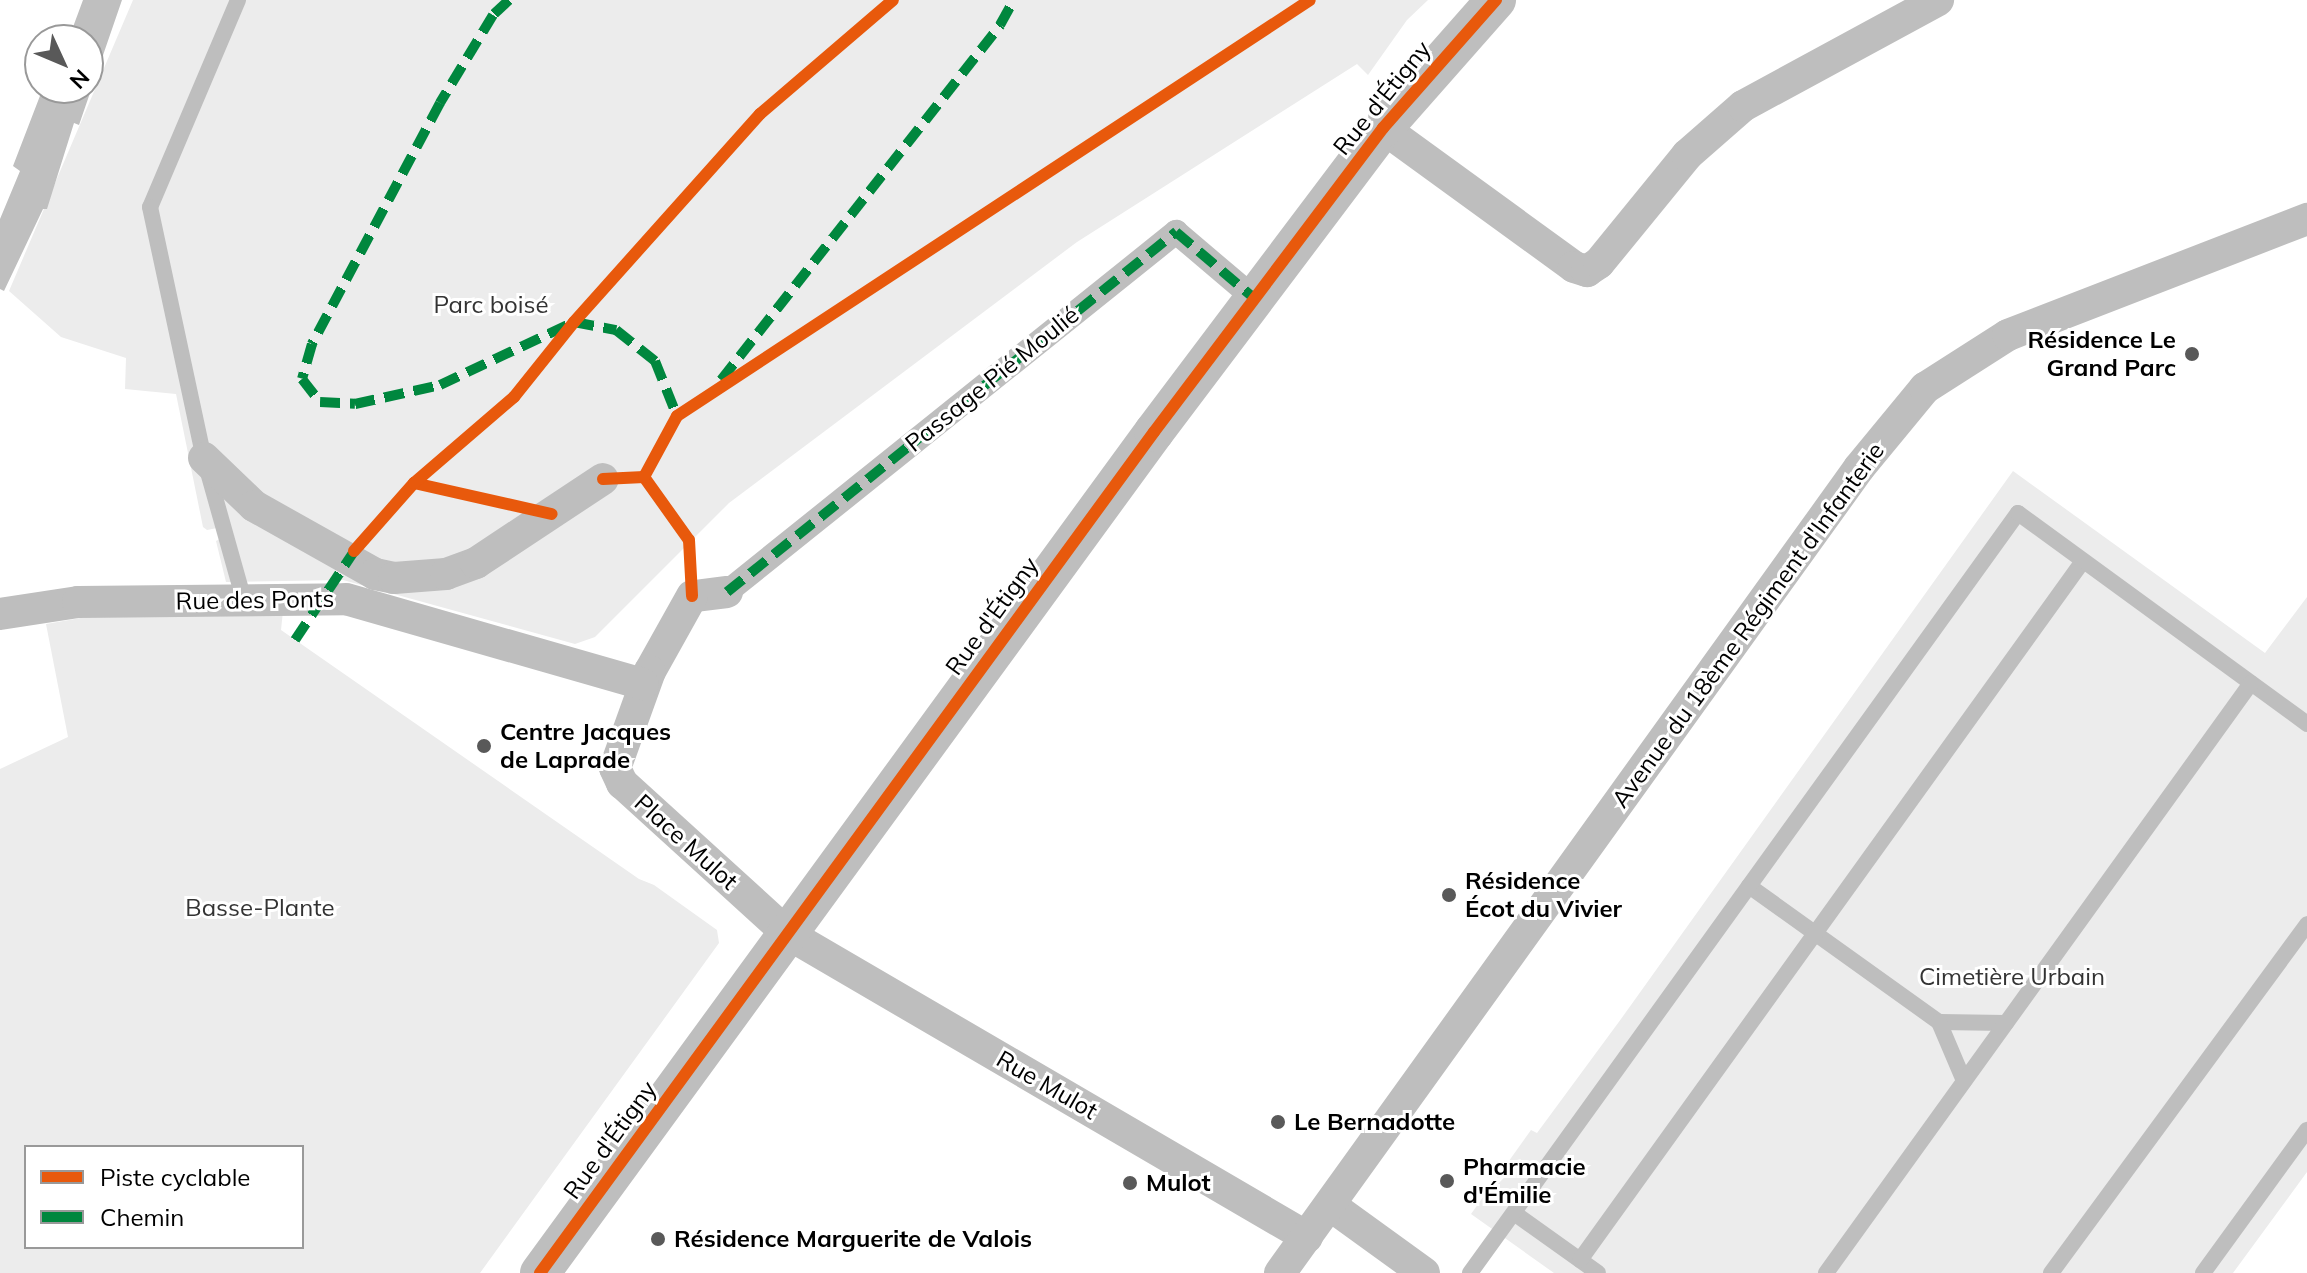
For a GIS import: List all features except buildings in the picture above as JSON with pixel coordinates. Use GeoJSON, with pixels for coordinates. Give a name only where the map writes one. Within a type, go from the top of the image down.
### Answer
{"type":"FeatureCollection","features":[{"type":"Feature","properties":{"kind":"street","name":"Rue d'Étigny"},"geometry":{"type":"LineString","coordinates":[[540,1273],[1383,128],[1496,0]]}},
{"type":"Feature","properties":{"kind":"street"},"geometry":{"type":"LineString","coordinates":[[1383,128],[1574,267],[1587,271],[1599,263],[1687,155],[1743,106],[1938,0]]}},
{"type":"Feature","properties":{"kind":"street","name":"Avenue du 18ème Régiment d'Infanterie"},"geometry":{"type":"LineString","coordinates":[[1280,1273],[1859,468],[1925,388],[2008,335],[2307,219]]}},
{"type":"Feature","properties":{"kind":"street","name":"Passage Pié Moulié"},"geometry":{"type":"LineString","coordinates":[[727,592],[1176,232],[1255,299]]}},
{"type":"Feature","properties":{"kind":"street"},"geometry":{"type":"LineString","coordinates":[[204,458],[254,506],[375,574],[394,578],[446,574],[476,563],[603,479]]}},
{"type":"Feature","properties":{"kind":"street","name":"Place Mulot"},"geometry":{"type":"LineString","coordinates":[[727,592],[692,596],[643,684],[615,768],[622,783],[788,934]]}},
{"type":"Feature","properties":{"kind":"street","name":"Rue des Ponts"},"geometry":{"type":"LineString","coordinates":[[0,614],[78,602],[346,599],[643,684]]}},
{"type":"Feature","properties":{"kind":"street","name":"Rue Mulot"},"geometry":{"type":"LineString","coordinates":[[788,934],[1307,1237]]}},
{"type":"Feature","properties":{"kind":"street"},"geometry":{"type":"LineString","coordinates":[[1330,1205],[1424,1273]]}},
{"type":"Feature","properties":{"kind":"lane"},"geometry":{"type":"LineString","coordinates":[[238,0],[150,207],[204,458],[244,600]]}},
{"type":"Feature","properties":{"kind":"lane"},"geometry":{"type":"LineString","coordinates":[[1470,1273],[2018,513],[2307,724]]}},
{"type":"Feature","properties":{"kind":"lane"},"geometry":{"type":"LineString","coordinates":[[1580,1260],[2083,561]]}},
{"type":"Feature","properties":{"kind":"lane"},"geometry":{"type":"LineString","coordinates":[[1826,1273],[2251,683]]}},
{"type":"Feature","properties":{"kind":"lane"},"geometry":{"type":"LineString","coordinates":[[1749,886],[1939,1022],[1964,1081]]}},
{"type":"Feature","properties":{"kind":"lane"},"geometry":{"type":"LineString","coordinates":[[2051,1273],[2307,924]]}},
{"type":"Feature","properties":{"kind":"lane"},"geometry":{"type":"LineString","coordinates":[[1939,1022],[2006,1023]]}},
{"type":"Feature","properties":{"kind":"lane"},"geometry":{"type":"LineString","coordinates":[[2203,1273],[2307,1130]]}},
{"type":"Feature","properties":{"kind":"lane"},"geometry":{"type":"LineString","coordinates":[[1514,1213],[1598,1273]]}},
{"type":"Feature","properties":{"kind":"green space","name":"Parc boisé"},"geometry":{"type":"Polygon","coordinates":[[[133,0],[1428,0],[1407,20],[1368,75],[1357,64],[1077,242],[729,503],[595,637],[575,644],[343,580],[226,582],[216,541],[220,539],[217,528],[207,530],[203,527],[176,394],[125,389],[126,358],[61,337],[9,291],[89,104],[104,104],[104,68],[133,0]]]}},
{"type":"Feature","properties":{"kind":"green space","name":"Cimetière Urbain"},"geometry":{"type":"Polygon","coordinates":[[[2013,471],[2265,653],[2307,597],[2307,1172],[2233,1273],[1554,1273],[1471,1214],[1531,1130],[1537,1133],[1621,1019],[2013,471]]]}},
{"type":"Feature","properties":{"kind":"green space","name":"Basse-Plante"},"geometry":{"type":"Polygon","coordinates":[[[283,611],[281,630],[717,930],[719,943],[480,1273],[0,1273],[0,769],[68,737],[46,624],[98,615],[283,611]]]}},
{"type":"Feature","properties":{"kind":"shaded area"},"geometry":{"type":"Polygon","coordinates":[[[83,0],[122,0],[104,52],[104,24],[74,24],[83,0]]]}},
{"type":"Feature","properties":{"kind":"shaded area"},"geometry":{"type":"Polygon","coordinates":[[[37,104],[86,104],[79,125],[74,123],[47,209],[43,209],[4,291],[0,289],[0,219],[20,171],[13,166],[37,104]]]}},
{"type":"Feature","properties":{"kind":"marked path"},"geometry":{"type":"LineString","coordinates":[[509,0],[493,15],[440,103],[312,344],[302,379],[320,402],[355,404],[440,385],[574,322],[616,330],[655,361],[677,416]]}},
{"type":"Feature","properties":{"kind":"marked path"},"geometry":{"type":"LineString","coordinates":[[721,380],[1000,25],[1014,0]]}},
{"type":"Feature","properties":{"kind":"marked path"},"geometry":{"type":"LineString","coordinates":[[727,592],[1176,232],[1255,299]]}},
{"type":"Feature","properties":{"kind":"marked path"},"geometry":{"type":"LineString","coordinates":[[295,640],[357,547]]}},
{"type":"Feature","properties":{"kind":"cycle path"},"geometry":{"type":"LineString","coordinates":[[354,551],[414,483],[514,397],[574,322],[760,114],[893,0]]}},
{"type":"Feature","properties":{"kind":"cycle path"},"geometry":{"type":"LineString","coordinates":[[603,479],[644,477],[677,416],[1310,0]]}},
{"type":"Feature","properties":{"kind":"cycle path"},"geometry":{"type":"LineString","coordinates":[[540,1273],[1154,432],[1383,128],[1496,0]]}},
{"type":"Feature","properties":{"kind":"cycle path"},"geometry":{"type":"LineString","coordinates":[[644,477],[689,540],[692,596]]}},
{"type":"Feature","properties":{"kind":"cycle path"},"geometry":{"type":"LineString","coordinates":[[414,483],[552,514]]}},
{"type":"Feature","properties":{"kind":"place","name":"Résidence Le Grand Parc"},"geometry":{"type":"Point","coordinates":[2192,354]}},
{"type":"Feature","properties":{"kind":"place","name":"Centre Jacques de Laprade"},"geometry":{"type":"Point","coordinates":[484,746]}},
{"type":"Feature","properties":{"kind":"place","name":"Résidence Écot du Vivier"},"geometry":{"type":"Point","coordinates":[1449,895]}},
{"type":"Feature","properties":{"kind":"place","name":"Le Bernadotte"},"geometry":{"type":"Point","coordinates":[1278,1122]}},
{"type":"Feature","properties":{"kind":"place","name":"Pharmacie d'Émilie"},"geometry":{"type":"Point","coordinates":[1447,1181]}},
{"type":"Feature","properties":{"kind":"place","name":"Mulot"},"geometry":{"type":"Point","coordinates":[1130,1183]}},
{"type":"Feature","properties":{"kind":"place","name":"Résidence Marguerite de Valois"},"geometry":{"type":"Point","coordinates":[658,1239]}}]}
